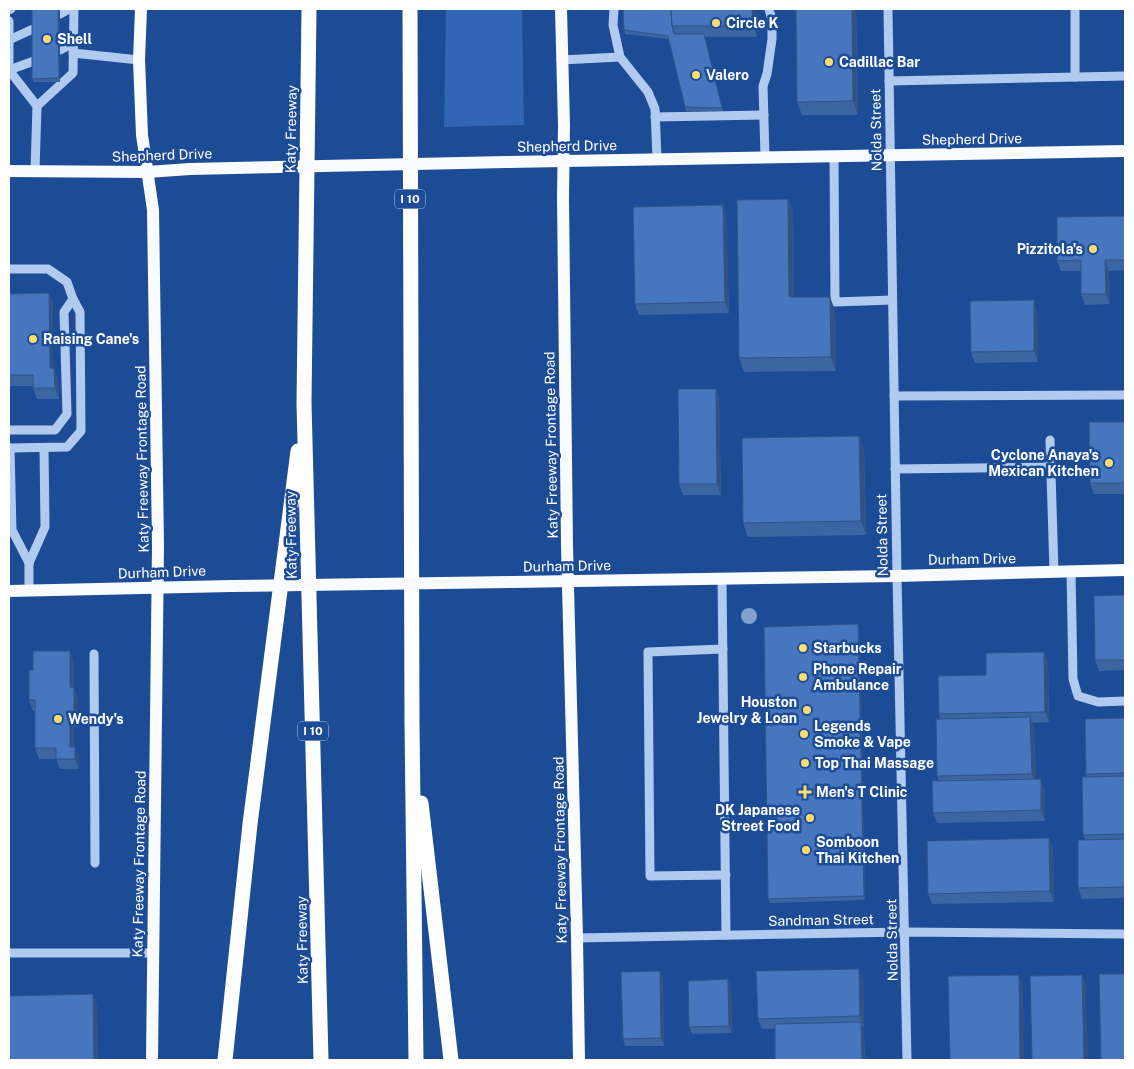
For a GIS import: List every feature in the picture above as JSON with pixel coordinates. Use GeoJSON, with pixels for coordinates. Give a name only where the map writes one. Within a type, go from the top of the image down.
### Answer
{"type":"FeatureCollection","features":[{"type":"Feature","properties":{"kind":"highway","name":"Katy Freeway"},"geometry":{"type":"LineString","coordinates":[[309,9],[304,403],[321,1060]]}},
{"type":"Feature","properties":{"kind":"highway","name":"I 10"},"geometry":{"type":"LineString","coordinates":[[410,9],[412,722],[416,1060]]}},
{"type":"Feature","properties":{"kind":"highway"},"geometry":{"type":"LineString","coordinates":[[225,1060],[250,824],[304,403]]}},
{"type":"Feature","properties":{"kind":"highway"},"geometry":{"type":"LineString","coordinates":[[412,722],[451,1060]]}},
{"type":"Feature","properties":{"kind":"main road","name":"Katy Freeway Frontage Road"},"geometry":{"type":"LineString","coordinates":[[141,9],[139,60],[142,135],[153,210],[158,546],[152,1060]]}},
{"type":"Feature","properties":{"kind":"main road","name":"Katy Freeway Frontage Road"},"geometry":{"type":"LineString","coordinates":[[561,9],[564,125],[568,581],[578,938],[579,1060]]}},
{"type":"Feature","properties":{"kind":"main road","name":"Shepherd Drive"},"geometry":{"type":"LineString","coordinates":[[9,171],[147,172],[190,169],[507,162],[1125,151]]}},
{"type":"Feature","properties":{"kind":"main road","name":"Durham Drive"},"geometry":{"type":"LineString","coordinates":[[9,591],[198,586],[897,576],[1125,570]]}},
{"type":"Feature","properties":{"kind":"street"},"geometry":{"type":"LineString","coordinates":[[60,14],[69,9]]}},
{"type":"Feature","properties":{"kind":"street"},"geometry":{"type":"LineString","coordinates":[[37,106],[73,73],[74,9]]}},
{"type":"Feature","properties":{"kind":"street"},"geometry":{"type":"LineString","coordinates":[[614,9],[613,25],[620,57],[648,92],[654,109],[657,159]]}},
{"type":"Feature","properties":{"kind":"street"},"geometry":{"type":"LineString","coordinates":[[765,157],[763,86],[767,74],[772,40],[772,20],[769,9]]}},
{"type":"Feature","properties":{"kind":"street","name":"Nolda Street"},"geometry":{"type":"LineString","coordinates":[[888,9],[907,1060]]}},
{"type":"Feature","properties":{"kind":"street"},"geometry":{"type":"LineString","coordinates":[[1075,9],[1075,78]]}},
{"type":"Feature","properties":{"kind":"street"},"geometry":{"type":"LineString","coordinates":[[9,21],[10,70],[37,106],[35,171]]}},
{"type":"Feature","properties":{"kind":"street"},"geometry":{"type":"LineString","coordinates":[[9,40],[33,29]]}},
{"type":"Feature","properties":{"kind":"street"},"geometry":{"type":"LineString","coordinates":[[60,50],[74,42]]}},
{"type":"Feature","properties":{"kind":"street"},"geometry":{"type":"LineString","coordinates":[[74,53],[139,60]]}},
{"type":"Feature","properties":{"kind":"street"},"geometry":{"type":"LineString","coordinates":[[561,60],[620,57]]}},
{"type":"Feature","properties":{"kind":"street"},"geometry":{"type":"LineString","coordinates":[[10,70],[34,61]]}},
{"type":"Feature","properties":{"kind":"street"},"geometry":{"type":"LineString","coordinates":[[889,81],[1125,76]]}},
{"type":"Feature","properties":{"kind":"street"},"geometry":{"type":"LineString","coordinates":[[655,117],[764,115]]}},
{"type":"Feature","properties":{"kind":"street"},"geometry":{"type":"LineString","coordinates":[[834,156],[835,302],[892,300]]}},
{"type":"Feature","properties":{"kind":"street"},"geometry":{"type":"LineString","coordinates":[[9,269],[48,269],[66,282],[80,312],[81,431],[67,447],[10,448],[12,530],[29,563],[30,590]]}},
{"type":"Feature","properties":{"kind":"street"},"geometry":{"type":"LineString","coordinates":[[9,430],[55,430],[67,414],[64,312],[73,299]]}},
{"type":"Feature","properties":{"kind":"street"},"geometry":{"type":"LineString","coordinates":[[894,396],[1125,396]]}},
{"type":"Feature","properties":{"kind":"street"},"geometry":{"type":"LineString","coordinates":[[1050,440],[1054,572]]}},
{"type":"Feature","properties":{"kind":"street"},"geometry":{"type":"LineString","coordinates":[[29,563],[45,527],[44,448]]}},
{"type":"Feature","properties":{"kind":"street"},"geometry":{"type":"LineString","coordinates":[[895,469],[1051,467]]}},
{"type":"Feature","properties":{"kind":"street"},"geometry":{"type":"LineString","coordinates":[[1071,572],[1073,679],[1078,696],[1098,702],[1125,701]]}},
{"type":"Feature","properties":{"kind":"street"},"geometry":{"type":"LineString","coordinates":[[722,578],[726,936]]}},
{"type":"Feature","properties":{"kind":"street"},"geometry":{"type":"LineString","coordinates":[[723,649],[648,652],[650,876],[726,875]]}},
{"type":"Feature","properties":{"kind":"street"},"geometry":{"type":"LineString","coordinates":[[94,654],[95,862]]}},
{"type":"Feature","properties":{"kind":"street","name":"Sandman Street"},"geometry":{"type":"LineString","coordinates":[[578,938],[906,932],[1125,934]]}},
{"type":"Feature","properties":{"kind":"street"},"geometry":{"type":"LineString","coordinates":[[9,953],[152,953]]}},
{"type":"Feature","properties":{"kind":"shaded area"},"geometry":{"type":"Polygon","coordinates":[[[446,9],[522,9],[524,125],[444,127],[446,9]]]}},
{"type":"Feature","properties":{"kind":"building","name":"Shell"},"geometry":{"type":"Polygon","coordinates":[[[32,9],[58,9],[59,78],[32,79],[32,9]]]}},
{"type":"Feature","properties":{"kind":"building","name":"Valero"},"geometry":{"type":"Polygon","coordinates":[[[623,9],[671,9],[674,34],[704,34],[722,108],[685,107],[668,36],[624,30],[623,9]]]}},
{"type":"Feature","properties":{"kind":"building"},"geometry":{"type":"Polygon","coordinates":[[[671,9],[752,9],[753,26],[672,26],[671,9]]]}},
{"type":"Feature","properties":{"kind":"building","name":"Cadillac Bar"},"geometry":{"type":"Polygon","coordinates":[[[796,9],[852,9],[853,101],[797,102],[796,9]]]}},
{"type":"Feature","properties":{"kind":"building"},"geometry":{"type":"Polygon","coordinates":[[[788,199],[789,297],[830,297],[831,357],[739,358],[737,200],[788,199]]]}},
{"type":"Feature","properties":{"kind":"building"},"geometry":{"type":"Polygon","coordinates":[[[723,205],[725,302],[635,304],[633,207],[723,205]]]}},
{"type":"Feature","properties":{"kind":"building","name":"Pizzitola's"},"geometry":{"type":"Polygon","coordinates":[[[1125,216],[1125,260],[1105,260],[1106,294],[1081,294],[1081,260],[1057,261],[1057,217],[1125,216]]]}},
{"type":"Feature","properties":{"kind":"building","name":"Raising Cane's"},"geometry":{"type":"Polygon","coordinates":[[[49,293],[50,368],[54,368],[55,388],[33,388],[33,375],[9,375],[9,294],[49,293]]]}},
{"type":"Feature","properties":{"kind":"building"},"geometry":{"type":"Polygon","coordinates":[[[1034,300],[1034,351],[971,352],[970,301],[1034,300]]]}},
{"type":"Feature","properties":{"kind":"building"},"geometry":{"type":"Polygon","coordinates":[[[678,389],[716,389],[717,484],[679,484],[678,389]]]}},
{"type":"Feature","properties":{"kind":"building","name":"Cyclone Anaya's Mexican Kitchen"},"geometry":{"type":"Polygon","coordinates":[[[1089,422],[1125,422],[1125,483],[1090,483],[1089,422]]]}},
{"type":"Feature","properties":{"kind":"building"},"geometry":{"type":"Polygon","coordinates":[[[859,436],[861,521],[743,523],[742,438],[859,436]]]}},
{"type":"Feature","properties":{"kind":"building"},"geometry":{"type":"Polygon","coordinates":[[[1125,595],[1125,660],[1095,660],[1094,596],[1125,595]]]}},
{"type":"Feature","properties":{"kind":"building"},"geometry":{"type":"Polygon","coordinates":[[[858,624],[864,896],[768,899],[764,627],[858,624]]]}},
{"type":"Feature","properties":{"kind":"building","name":"Wendy's"},"geometry":{"type":"Polygon","coordinates":[[[33,651],[70,651],[70,687],[74,688],[74,717],[70,717],[70,747],[75,747],[75,759],[56,759],[56,748],[35,748],[35,700],[29,700],[29,670],[33,670],[33,651]]]}},
{"type":"Feature","properties":{"kind":"building"},"geometry":{"type":"Polygon","coordinates":[[[1044,652],[1045,712],[939,714],[938,676],[986,675],[986,653],[1044,652]]]}},
{"type":"Feature","properties":{"kind":"building"},"geometry":{"type":"Polygon","coordinates":[[[1030,717],[1032,774],[937,776],[936,719],[1030,717]]]}},
{"type":"Feature","properties":{"kind":"building"},"geometry":{"type":"Polygon","coordinates":[[[1125,718],[1125,773],[1086,774],[1085,719],[1125,718]]]}},
{"type":"Feature","properties":{"kind":"building"},"geometry":{"type":"Polygon","coordinates":[[[1125,776],[1125,834],[1083,835],[1082,777],[1125,776]]]}},
{"type":"Feature","properties":{"kind":"building"},"geometry":{"type":"Polygon","coordinates":[[[1041,779],[1041,810],[933,813],[932,781],[1041,779]]]}},
{"type":"Feature","properties":{"kind":"building"},"geometry":{"type":"Polygon","coordinates":[[[1049,838],[1050,891],[928,894],[927,841],[1049,838]]]}},
{"type":"Feature","properties":{"kind":"building"},"geometry":{"type":"Polygon","coordinates":[[[1125,839],[1125,887],[1078,888],[1078,840],[1125,839]]]}},
{"type":"Feature","properties":{"kind":"building"},"geometry":{"type":"Polygon","coordinates":[[[859,969],[860,1016],[758,1019],[756,971],[859,969]]]}},
{"type":"Feature","properties":{"kind":"building"},"geometry":{"type":"Polygon","coordinates":[[[660,971],[661,1038],[623,1039],[621,972],[660,971]]]}},
{"type":"Feature","properties":{"kind":"building"},"geometry":{"type":"Polygon","coordinates":[[[1099,974],[1125,974],[1125,1060],[1101,1060],[1099,974]]]}},
{"type":"Feature","properties":{"kind":"building"},"geometry":{"type":"Polygon","coordinates":[[[1019,975],[1020,1060],[950,1060],[948,976],[1019,975]]]}},
{"type":"Feature","properties":{"kind":"building"},"geometry":{"type":"Polygon","coordinates":[[[1082,975],[1084,1060],[1032,1060],[1030,976],[1082,975]]]}},
{"type":"Feature","properties":{"kind":"building"},"geometry":{"type":"Polygon","coordinates":[[[728,979],[729,1026],[689,1027],[688,981],[728,979]]]}},
{"type":"Feature","properties":{"kind":"building"},"geometry":{"type":"Polygon","coordinates":[[[93,994],[94,1060],[9,1060],[9,996],[93,994]]]}},
{"type":"Feature","properties":{"kind":"building"},"geometry":{"type":"Polygon","coordinates":[[[861,1022],[862,1060],[775,1060],[775,1024],[861,1022]]]}},
{"type":"Feature","properties":{"kind":"place","name":"Circle K"},"geometry":{"type":"Point","coordinates":[716,23]}},
{"type":"Feature","properties":{"kind":"place","name":"Shell"},"geometry":{"type":"Point","coordinates":[47,39]}},
{"type":"Feature","properties":{"kind":"place","name":"Cadillac Bar"},"geometry":{"type":"Point","coordinates":[829,62]}},
{"type":"Feature","properties":{"kind":"place","name":"Valero"},"geometry":{"type":"Point","coordinates":[696,75]}},
{"type":"Feature","properties":{"kind":"place","name":"Pizzitola's"},"geometry":{"type":"Point","coordinates":[1093,249]}},
{"type":"Feature","properties":{"kind":"place","name":"Raising Cane's"},"geometry":{"type":"Point","coordinates":[33,339]}},
{"type":"Feature","properties":{"kind":"place","name":"Cyclone Anaya's Mexican Kitchen"},"geometry":{"type":"Point","coordinates":[1109,463]}},
{"type":"Feature","properties":{"kind":"place","name":"Starbucks"},"geometry":{"type":"Point","coordinates":[803,648]}},
{"type":"Feature","properties":{"kind":"place","name":"Phone Repair Ambulance"},"geometry":{"type":"Point","coordinates":[803,677]}},
{"type":"Feature","properties":{"kind":"place","name":"Houston Jewelry & Loan"},"geometry":{"type":"Point","coordinates":[807,710]}},
{"type":"Feature","properties":{"kind":"place","name":"Wendy's"},"geometry":{"type":"Point","coordinates":[58,719]}},
{"type":"Feature","properties":{"kind":"place","name":"Legends Smoke & Vape"},"geometry":{"type":"Point","coordinates":[804,734]}},
{"type":"Feature","properties":{"kind":"place","name":"Top Thai Massage"},"geometry":{"type":"Point","coordinates":[805,763]}},
{"type":"Feature","properties":{"kind":"place","name":"Men's T Clinic"},"geometry":{"type":"Point","coordinates":[805,792]}},
{"type":"Feature","properties":{"kind":"place","name":"DK Japanese Street Food"},"geometry":{"type":"Point","coordinates":[810,818]}},
{"type":"Feature","properties":{"kind":"place","name":"Somboon Thai Kitchen"},"geometry":{"type":"Point","coordinates":[806,850]}}]}
